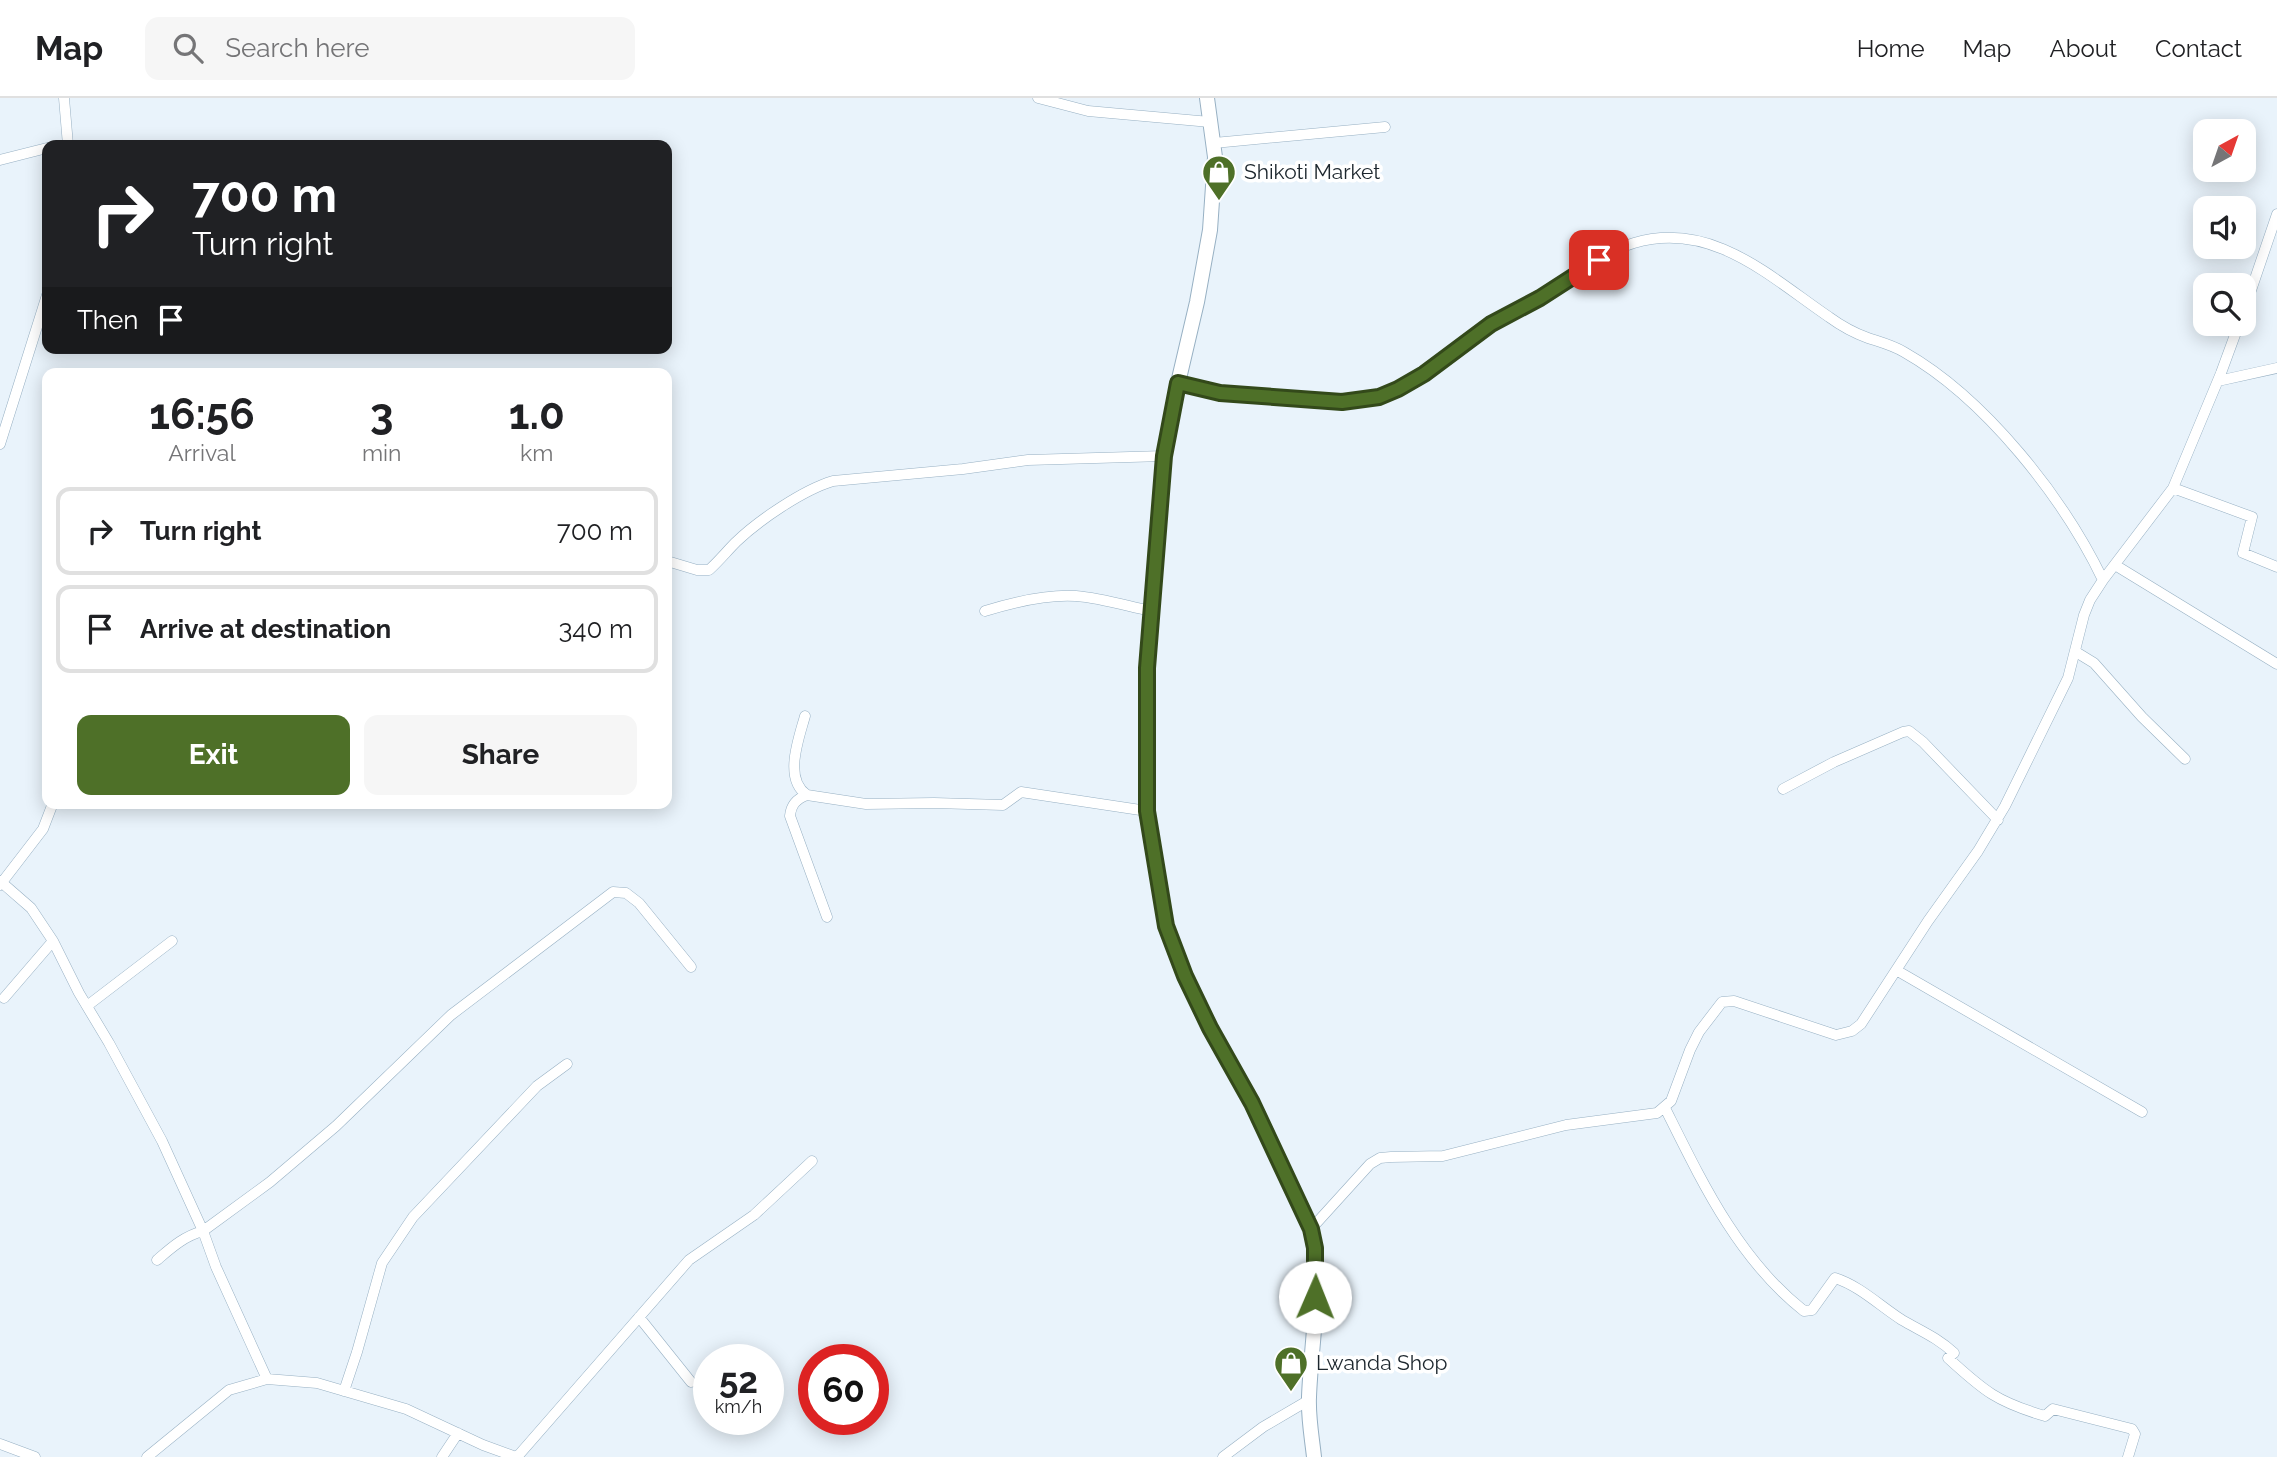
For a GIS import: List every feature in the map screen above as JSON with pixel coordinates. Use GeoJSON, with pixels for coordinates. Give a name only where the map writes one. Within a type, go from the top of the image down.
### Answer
{"type":"FeatureCollection","features":[{"type":"Feature","properties":{"kind":"main road"},"geometry":{"type":"LineString","coordinates":[[1207,98],[1215,157],[1210,230],[1164,456],[1147,668],[1147,811],[1166,926],[1185,976],[1210,1028],[1252,1103],[1311,1229],[1315,1248],[1315,1272],[1309,1401],[1314,1457]]}},
{"type":"Feature","properties":{"kind":"street"},"geometry":{"type":"LineString","coordinates":[[64,98],[65,140]]}},
{"type":"Feature","properties":{"kind":"street"},"geometry":{"type":"LineString","coordinates":[[1038,98],[1088,111],[1210,122]]}},
{"type":"Feature","properties":{"kind":"street"},"geometry":{"type":"LineString","coordinates":[[1214,143],[1385,127]]}},
{"type":"Feature","properties":{"kind":"street"},"geometry":{"type":"LineString","coordinates":[[0,160],[42,149]]}},
{"type":"Feature","properties":{"kind":"street"},"geometry":{"type":"LineString","coordinates":[[2256,276],[2277,214]]}},
{"type":"Feature","properties":{"kind":"street"},"geometry":{"type":"LineString","coordinates":[[1178,383],[1220,393],[1342,402],[1379,397],[1424,374],[1491,324],[1631,243],[1669,239],[1717,246],[1743,257],[1769,273],[1866,338],[1902,351],[1923,364],[1974,405],[2052,494],[2088,549],[2103,580]]}},
{"type":"Feature","properties":{"kind":"street"},"geometry":{"type":"LineString","coordinates":[[0,444],[42,311]]}},
{"type":"Feature","properties":{"kind":"street"},"geometry":{"type":"LineString","coordinates":[[1311,1229],[1354,1180],[1380,1158],[1443,1156],[1531,1132],[1657,1113],[1671,1101],[1699,1032],[1722,1002],[1734,1001],[1836,1035],[1844,1035],[1861,1024],[1998,820],[2068,678],[2084,615],[2103,580],[2173,488],[2235,336]]}},
{"type":"Feature","properties":{"kind":"street"},"geometry":{"type":"LineString","coordinates":[[2218,381],[2277,368]]}},
{"type":"Feature","properties":{"kind":"street"},"geometry":{"type":"LineString","coordinates":[[672,562],[697,570],[709,570],[738,540],[799,495],[814,486],[833,481],[1028,460],[1164,456]]}},
{"type":"Feature","properties":{"kind":"street"},"geometry":{"type":"LineString","coordinates":[[2173,488],[2252,517],[2243,553],[2276,570]]}},
{"type":"Feature","properties":{"kind":"street"},"geometry":{"type":"LineString","coordinates":[[2115,565],[2277,664]]}},
{"type":"Feature","properties":{"kind":"street"},"geometry":{"type":"LineString","coordinates":[[985,611],[1011,603],[1058,596],[1079,596],[1151,611]]}},
{"type":"Feature","properties":{"kind":"street"},"geometry":{"type":"LineString","coordinates":[[2076,652],[2094,663],[2142,717],[2185,759]]}},
{"type":"Feature","properties":{"kind":"street"},"geometry":{"type":"LineString","coordinates":[[805,716],[795,763],[800,791],[807,795],[866,804],[1003,805],[1021,792],[1147,811]]}},
{"type":"Feature","properties":{"kind":"street"},"geometry":{"type":"LineString","coordinates":[[1783,789],[1834,762],[1909,731],[1923,742],[1998,820]]}},
{"type":"Feature","properties":{"kind":"street"},"geometry":{"type":"LineString","coordinates":[[807,795],[798,799],[791,808],[790,816],[827,917]]}},
{"type":"Feature","properties":{"kind":"street"},"geometry":{"type":"LineString","coordinates":[[51,809],[43,829],[1,883],[31,908],[53,941],[109,1042],[162,1142],[267,1379]]}},
{"type":"Feature","properties":{"kind":"street"},"geometry":{"type":"LineString","coordinates":[[157,1260],[191,1234],[203,1231],[270,1182],[336,1126],[451,1015],[614,892],[626,893],[639,903],[691,967]]}},
{"type":"Feature","properties":{"kind":"street"},"geometry":{"type":"LineString","coordinates":[[4,998],[53,941]]}},
{"type":"Feature","properties":{"kind":"street"},"geometry":{"type":"LineString","coordinates":[[87,1006],[172,941]]}},
{"type":"Feature","properties":{"kind":"street"},"geometry":{"type":"LineString","coordinates":[[1896,970],[2142,1112]]}},
{"type":"Feature","properties":{"kind":"street"},"geometry":{"type":"LineString","coordinates":[[344,1391],[382,1263],[413,1217],[537,1086],[567,1064]]}},
{"type":"Feature","properties":{"kind":"street"},"geometry":{"type":"LineString","coordinates":[[1665,1108],[1735,1238],[1764,1275],[1804,1311],[1812,1310],[1835,1278],[1848,1283],[1905,1321],[1940,1340],[1954,1353],[1948,1358],[1988,1394],[2045,1416],[2053,1409],[2132,1429],[2135,1434],[2128,1457]]}},
{"type":"Feature","properties":{"kind":"street"},"geometry":{"type":"LineString","coordinates":[[147,1457],[229,1390],[267,1379],[317,1384],[406,1409],[517,1457],[689,1260],[754,1215],[812,1161]]}},
{"type":"Feature","properties":{"kind":"street"},"geometry":{"type":"LineString","coordinates":[[639,1317],[691,1382]]}},
{"type":"Feature","properties":{"kind":"street"},"geometry":{"type":"LineString","coordinates":[[1223,1457],[1263,1427],[1309,1401]]}},
{"type":"Feature","properties":{"kind":"street"},"geometry":{"type":"LineString","coordinates":[[442,1457],[458,1433]]}},
{"type":"Feature","properties":{"kind":"street"},"geometry":{"type":"LineString","coordinates":[[0,1444],[36,1457]]}},
{"type":"Feature","properties":{"kind":"place","name":"Shikoti Market"},"geometry":{"type":"Point","coordinates":[1219,202]}},
{"type":"Feature","properties":{"kind":"place","name":"Lwanda Shop"},"geometry":{"type":"Point","coordinates":[1291,1393]}},
{"type":"Feature","properties":{"kind":"route"},"geometry":{"type":"LineString","coordinates":[[1315,1297],[1315,1248],[1311,1229],[1252,1103],[1210,1028],[1185,976],[1166,926],[1147,811],[1147,668],[1164,456],[1178,383],[1220,393],[1342,402],[1379,397],[1424,374],[1491,324],[1540,298],[1599,260]]}}]}
